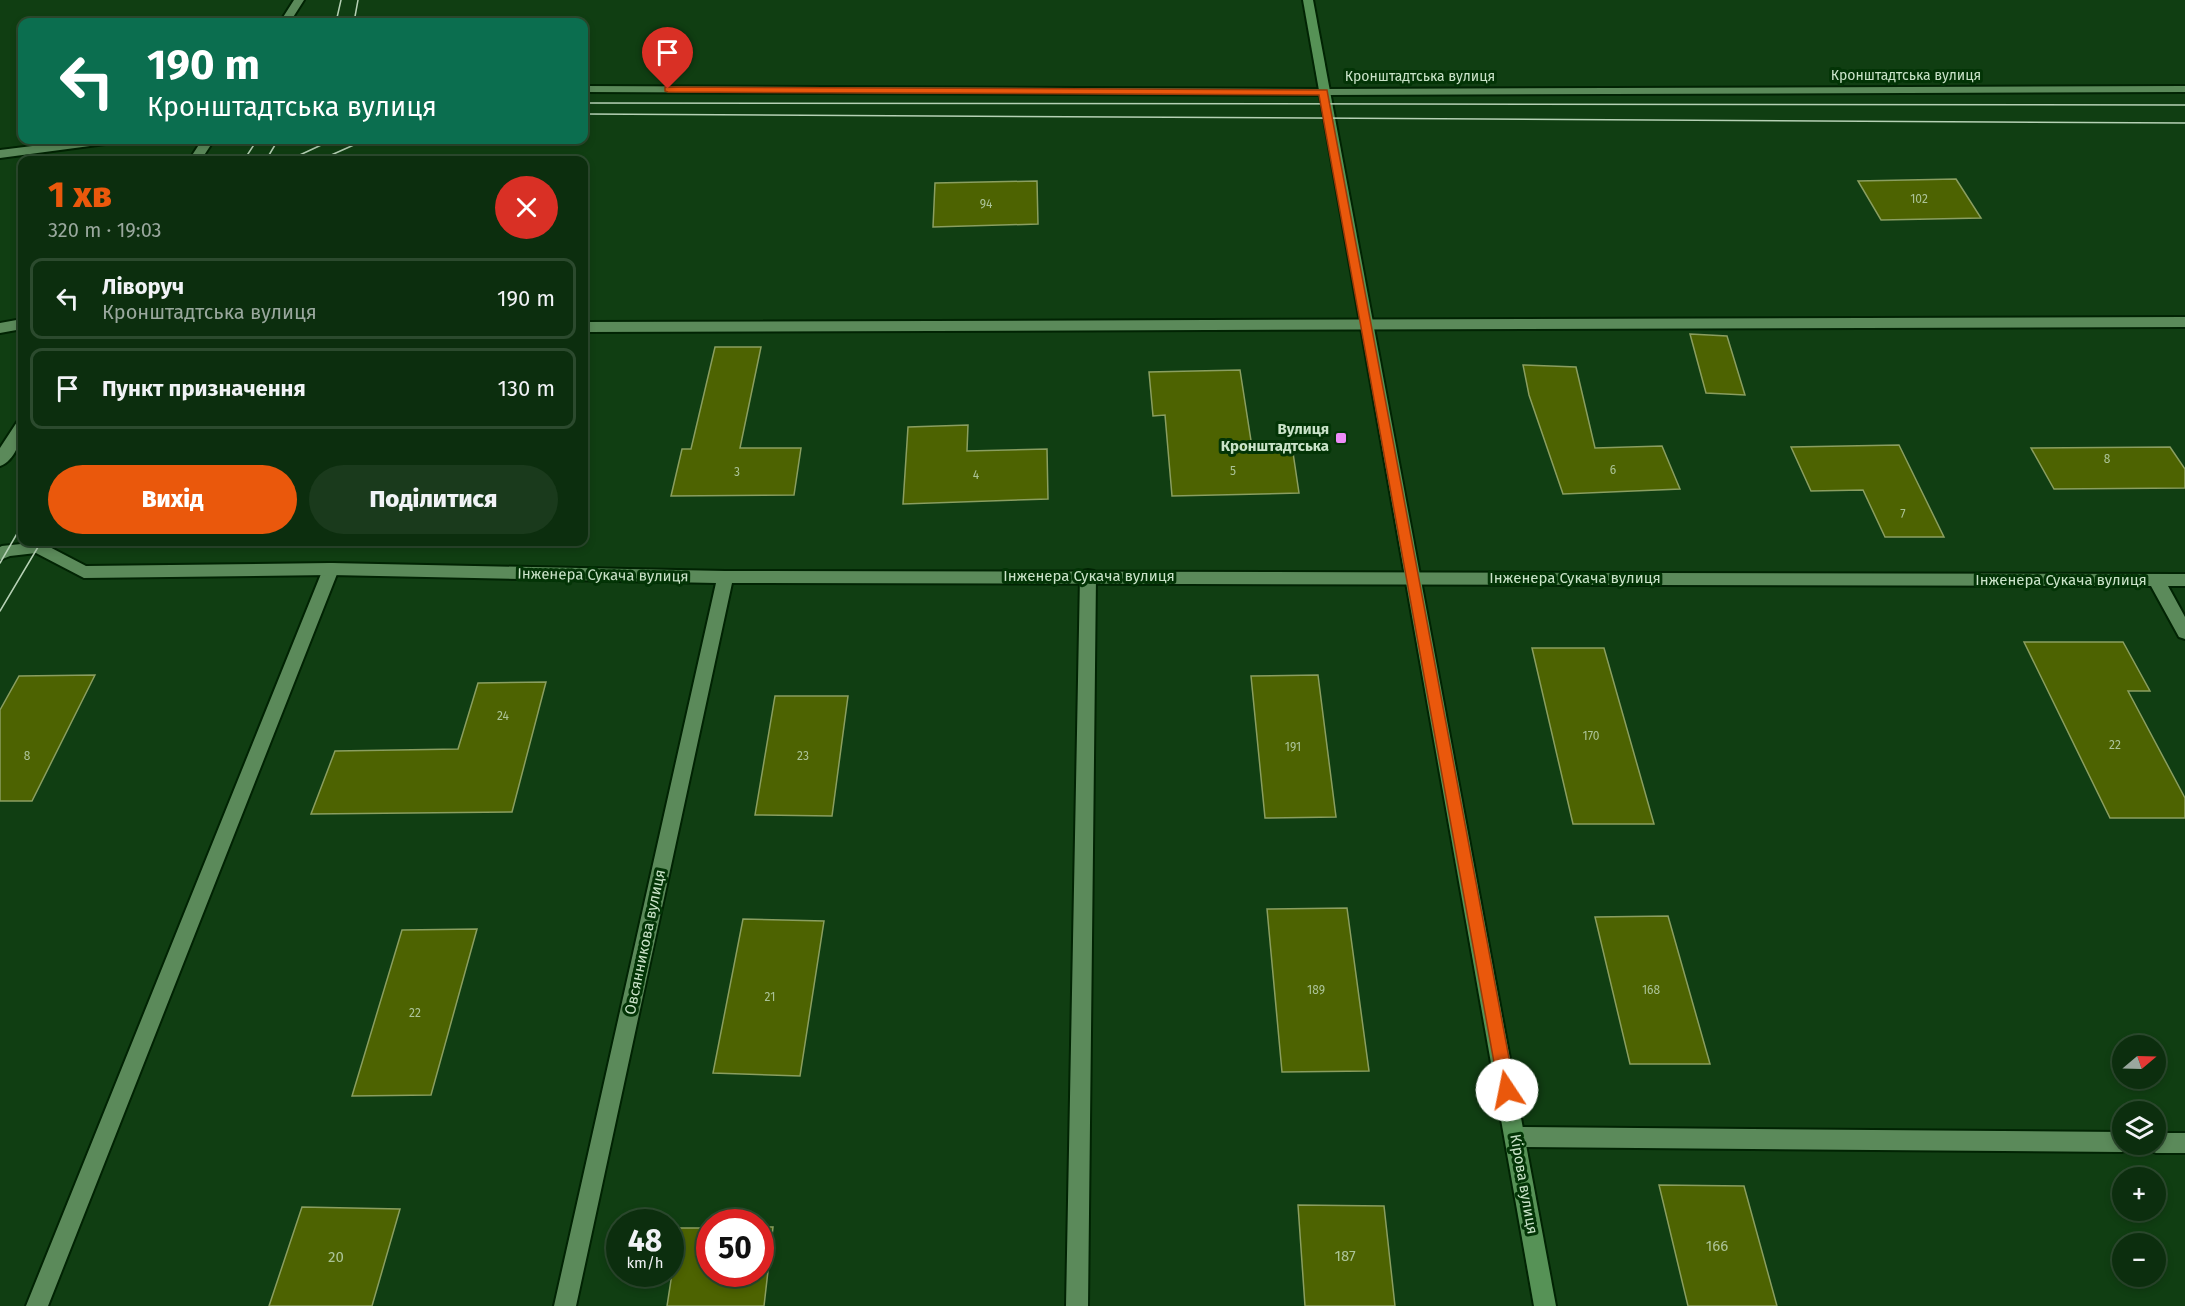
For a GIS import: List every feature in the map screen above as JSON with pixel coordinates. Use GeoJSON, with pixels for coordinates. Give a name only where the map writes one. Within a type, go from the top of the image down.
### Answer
{"type":"FeatureCollection","features":[{"type":"Feature","properties":{"kind":"main road","name":"Кірова вулиця"},"geometry":{"type":"LineString","coordinates":[[1308,0],[1545,1306]]}},
{"type":"Feature","properties":{"kind":"street"},"geometry":{"type":"LineString","coordinates":[[288,18],[299,0]]}},
{"type":"Feature","properties":{"kind":"street","name":"Кронштадтська вулиця"},"geometry":{"type":"LineString","coordinates":[[588,89],[1324,92],[2185,89]]}},
{"type":"Feature","properties":{"kind":"street"},"geometry":{"type":"LineString","coordinates":[[0,154],[75,144]]}},
{"type":"Feature","properties":{"kind":"street"},"geometry":{"type":"LineString","coordinates":[[588,327],[2185,322]]}},
{"type":"Feature","properties":{"kind":"street"},"geometry":{"type":"LineString","coordinates":[[0,328],[18,325]]}},
{"type":"Feature","properties":{"kind":"street"},"geometry":{"type":"LineString","coordinates":[[0,459],[18,432]]}},
{"type":"Feature","properties":{"kind":"street","name":"Інженера Сукача вулиця"},"geometry":{"type":"LineString","coordinates":[[0,554],[8,550],[38,547],[84,572],[331,569],[724,577],[2185,580]]}},
{"type":"Feature","properties":{"kind":"street"},"geometry":{"type":"LineString","coordinates":[[37,1306],[331,569]]}},
{"type":"Feature","properties":{"kind":"street"},"geometry":{"type":"LineString","coordinates":[[1077,1306],[1088,576]]}},
{"type":"Feature","properties":{"kind":"street","name":"Овсянникова вулиця"},"geometry":{"type":"LineString","coordinates":[[565,1306],[724,577]]}},
{"type":"Feature","properties":{"kind":"street"},"geometry":{"type":"LineString","coordinates":[[2156,580],[2185,632]]}},
{"type":"Feature","properties":{"kind":"street"},"geometry":{"type":"LineString","coordinates":[[1516,1137],[2112,1142]]}},
{"type":"Feature","properties":{"kind":"street"},"geometry":{"type":"LineString","coordinates":[[2166,1143],[2185,1143]]}},
{"type":"Feature","properties":{"kind":"building"},"geometry":{"type":"Polygon","coordinates":[[[1956,179],[1981,218],[1881,220],[1858,181],[1956,179]]]}},
{"type":"Feature","properties":{"kind":"building"},"geometry":{"type":"Polygon","coordinates":[[[1037,181],[1038,224],[933,227],[935,183],[1037,181]]]}},
{"type":"Feature","properties":{"kind":"building"},"geometry":{"type":"Polygon","coordinates":[[[1690,334],[1727,336],[1745,395],[1706,393],[1690,334]]]}},
{"type":"Feature","properties":{"kind":"building"},"geometry":{"type":"Polygon","coordinates":[[[715,347],[761,347],[740,448],[801,448],[794,495],[671,496],[682,449],[691,449],[715,347]]]}},
{"type":"Feature","properties":{"kind":"building"},"geometry":{"type":"Polygon","coordinates":[[[1523,365],[1576,367],[1595,448],[1662,446],[1680,489],[1563,494],[1529,395],[1523,365]]]}},
{"type":"Feature","properties":{"kind":"building"},"geometry":{"type":"Polygon","coordinates":[[[1240,370],[1252,447],[1292,446],[1299,493],[1172,496],[1165,415],[1153,416],[1149,372],[1240,370]]]}},
{"type":"Feature","properties":{"kind":"building"},"geometry":{"type":"Polygon","coordinates":[[[968,425],[967,451],[1047,449],[1048,499],[903,504],[908,427],[968,425]]]}},
{"type":"Feature","properties":{"kind":"building"},"geometry":{"type":"Polygon","coordinates":[[[1899,445],[1944,537],[1885,537],[1863,490],[1811,491],[1791,447],[1899,445]]]}},
{"type":"Feature","properties":{"kind":"building"},"geometry":{"type":"Polygon","coordinates":[[[2170,447],[2185,469],[2185,488],[2054,489],[2031,448],[2170,447]]]}},
{"type":"Feature","properties":{"kind":"building"},"geometry":{"type":"Polygon","coordinates":[[[2024,642],[2123,642],[2150,691],[2128,691],[2185,798],[2185,818],[2110,818],[2024,642]]]}},
{"type":"Feature","properties":{"kind":"building"},"geometry":{"type":"Polygon","coordinates":[[[1532,648],[1604,648],[1654,824],[1573,824],[1532,648]]]}},
{"type":"Feature","properties":{"kind":"building"},"geometry":{"type":"Polygon","coordinates":[[[95,675],[32,801],[0,801],[0,710],[19,676],[95,675]]]}},
{"type":"Feature","properties":{"kind":"building"},"geometry":{"type":"Polygon","coordinates":[[[1318,675],[1336,817],[1265,818],[1251,676],[1318,675]]]}},
{"type":"Feature","properties":{"kind":"building"},"geometry":{"type":"Polygon","coordinates":[[[546,682],[512,812],[311,814],[335,751],[458,749],[478,683],[546,682]]]}},
{"type":"Feature","properties":{"kind":"building"},"geometry":{"type":"Polygon","coordinates":[[[775,696],[848,696],[832,816],[755,815],[775,696]]]}},
{"type":"Feature","properties":{"kind":"building"},"geometry":{"type":"Polygon","coordinates":[[[1347,908],[1369,1071],[1282,1072],[1267,909],[1347,908]]]}},
{"type":"Feature","properties":{"kind":"building"},"geometry":{"type":"Polygon","coordinates":[[[1668,916],[1710,1064],[1630,1064],[1595,917],[1668,916]]]}},
{"type":"Feature","properties":{"kind":"building"},"geometry":{"type":"Polygon","coordinates":[[[743,919],[824,921],[800,1076],[713,1073],[743,919]]]}},
{"type":"Feature","properties":{"kind":"building"},"geometry":{"type":"Polygon","coordinates":[[[477,929],[431,1095],[352,1096],[402,930],[477,929]]]}},
{"type":"Feature","properties":{"kind":"building"},"geometry":{"type":"Polygon","coordinates":[[[1659,1185],[1744,1186],[1777,1306],[1688,1306],[1659,1185]]]}},
{"type":"Feature","properties":{"kind":"building"},"geometry":{"type":"Polygon","coordinates":[[[1298,1205],[1384,1206],[1395,1306],[1305,1306],[1298,1205]]]}},
{"type":"Feature","properties":{"kind":"building"},"geometry":{"type":"Polygon","coordinates":[[[302,1207],[400,1209],[372,1306],[269,1306],[302,1207]]]}},
{"type":"Feature","properties":{"kind":"building"},"geometry":{"type":"Polygon","coordinates":[[[684,1228],[696,1228],[696,1287],[766,1287],[764,1306],[667,1306],[670,1287],[684,1287],[684,1228]]]}},
{"type":"Feature","properties":{"kind":"tram line"},"geometry":{"type":"LineString","coordinates":[[337,18],[341,0]]}},
{"type":"Feature","properties":{"kind":"tram line"},"geometry":{"type":"LineString","coordinates":[[355,18],[358,0]]}},
{"type":"Feature","properties":{"kind":"tram line"},"geometry":{"type":"LineString","coordinates":[[588,103],[2185,105]]}},
{"type":"Feature","properties":{"kind":"tram line"},"geometry":{"type":"LineString","coordinates":[[588,114],[2185,123]]}},
{"type":"Feature","properties":{"kind":"tram line"},"geometry":{"type":"LineString","coordinates":[[247,156],[254,144]]}},
{"type":"Feature","properties":{"kind":"tram line"},"geometry":{"type":"LineString","coordinates":[[268,156],[276,144]]}},
{"type":"Feature","properties":{"kind":"tram line"},"geometry":{"type":"LineString","coordinates":[[298,156],[323,144]]}},
{"type":"Feature","properties":{"kind":"tram line"},"geometry":{"type":"LineString","coordinates":[[329,156],[356,144]]}},
{"type":"Feature","properties":{"kind":"tram line"},"geometry":{"type":"LineString","coordinates":[[0,563],[18,532]]}},
{"type":"Feature","properties":{"kind":"tram line"},"geometry":{"type":"LineString","coordinates":[[0,611],[39,546]]}},
{"type":"Feature","properties":{"kind":"place","name":"Вулиця Кронштадтська"},"geometry":{"type":"Point","coordinates":[1341,438]}},
{"type":"Feature","properties":{"kind":"route"},"geometry":{"type":"LineString","coordinates":[[668,89],[1324,92],[1507,1090]]}}]}
